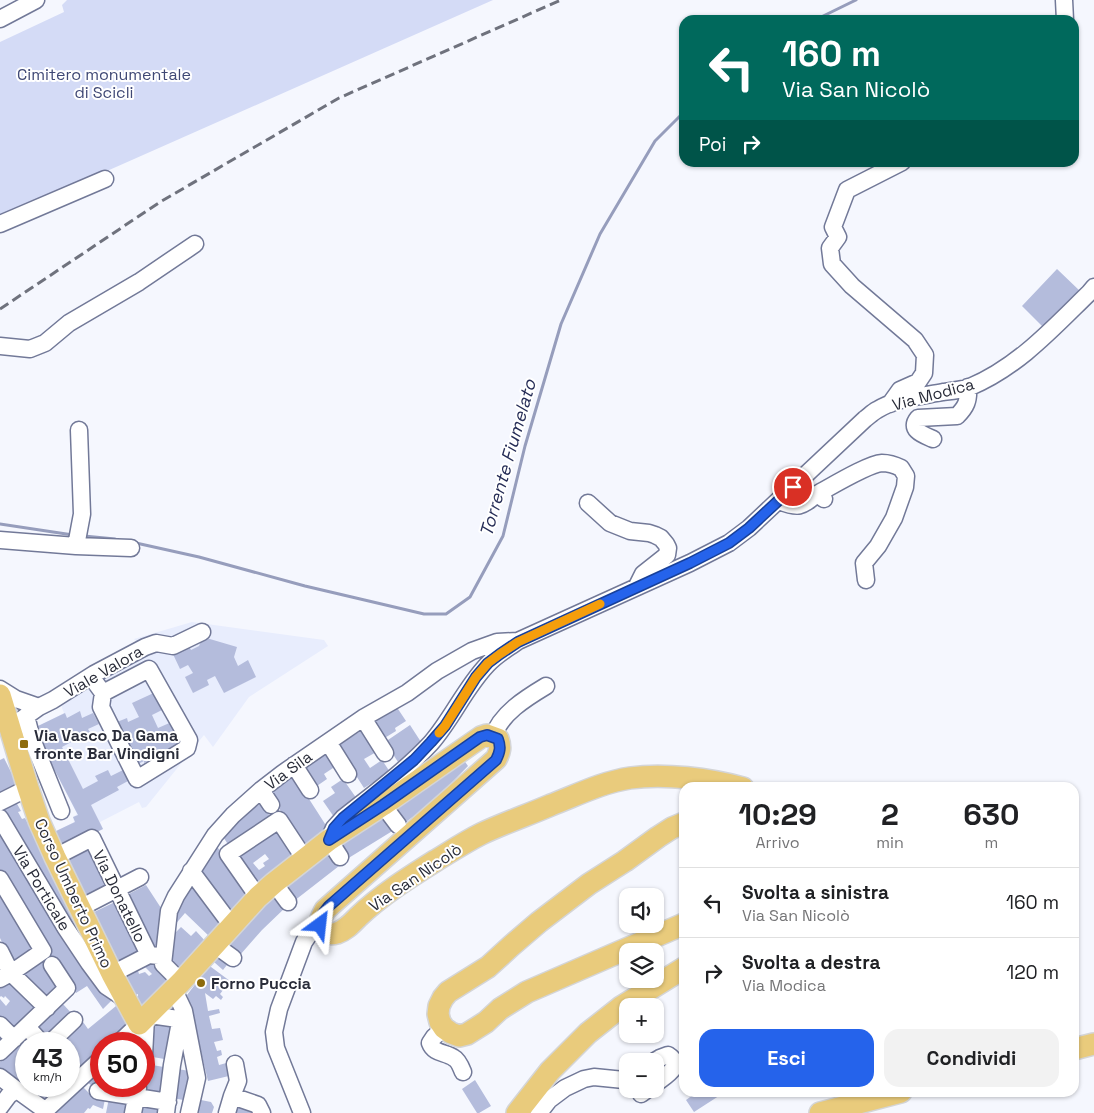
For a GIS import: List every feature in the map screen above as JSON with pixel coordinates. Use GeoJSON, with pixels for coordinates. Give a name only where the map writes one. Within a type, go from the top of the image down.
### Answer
{"type":"FeatureCollection","features":[{"type":"Feature","properties":{"kind":"main road","name":"Corso Umberto Primo"},"geometry":{"type":"LineString","coordinates":[[0,695],[17,718],[28,788],[55,857],[112,974],[126,999],[145,1019]]}},
{"type":"Feature","properties":{"kind":"main road"},"geometry":{"type":"LineString","coordinates":[[145,1019],[178,986],[258,897],[304,858],[334,849],[383,805],[480,737],[493,736]]}},
{"type":"Feature","properties":{"kind":"main road","name":"Via San Nicolò"},"geometry":{"type":"LineString","coordinates":[[493,736],[498,739],[500,744],[500,751],[496,760],[329,906],[322,915],[320,925],[326,933],[332,934],[347,928],[392,889],[463,844],[500,826],[582,793],[613,782],[632,778],[669,777],[715,782]]}},
{"type":"Feature","properties":{"kind":"main road"},"geometry":{"type":"LineString","coordinates":[[679,825],[658,837],[589,884],[539,922],[488,967],[448,992],[439,1006],[440,1022],[451,1033],[459,1036],[467,1034],[486,1022],[500,1009],[527,992],[679,926]]}},
{"type":"Feature","properties":{"kind":"main road"},"geometry":{"type":"LineString","coordinates":[[517,1113],[550,1071],[588,1033],[621,1007],[679,971]]}},
{"type":"Feature","properties":{"kind":"main road"},"geometry":{"type":"LineString","coordinates":[[1079,1048],[1094,1044]]}},
{"type":"Feature","properties":{"kind":"main road"},"geometry":{"type":"LineString","coordinates":[[820,1113],[882,1097]]}},
{"type":"Feature","properties":{"kind":"street"},"geometry":{"type":"LineString","coordinates":[[0,19],[36,0]]}},
{"type":"Feature","properties":{"kind":"street"},"geometry":{"type":"LineString","coordinates":[[1064,0],[1065,15]]}},
{"type":"Feature","properties":{"kind":"street"},"geometry":{"type":"LineString","coordinates":[[890,404],[900,390],[918,382],[924,373],[925,356],[915,340],[852,286],[832,264],[830,248],[838,237],[833,227],[847,190],[892,167]]}},
{"type":"Feature","properties":{"kind":"street"},"geometry":{"type":"LineString","coordinates":[[0,224],[105,179]]}},
{"type":"Feature","properties":{"kind":"street"},"geometry":{"type":"LineString","coordinates":[[0,346],[30,349],[45,343],[69,323],[140,282],[195,244]]}},
{"type":"Feature","properties":{"kind":"street","name":"Via Modica"},"geometry":{"type":"LineString","coordinates":[[334,849],[334,828],[343,818],[414,760],[445,726],[482,670],[500,654],[518,642],[729,543],[779,501],[877,409],[890,404],[968,387],[1010,364],[1029,351],[1094,287]]}},
{"type":"Feature","properties":{"kind":"street"},"geometry":{"type":"LineString","coordinates":[[933,439],[916,430],[915,422],[918,418],[957,416],[967,403],[969,397],[968,387]]}},
{"type":"Feature","properties":{"kind":"street"},"geometry":{"type":"LineString","coordinates":[[76,546],[82,514],[79,430]]}},
{"type":"Feature","properties":{"kind":"street"},"geometry":{"type":"LineString","coordinates":[[779,501],[793,507],[805,504],[880,463],[891,464],[901,468],[906,476],[905,487],[894,518],[878,546],[864,563],[866,580]]}},
{"type":"Feature","properties":{"kind":"street"},"geometry":{"type":"LineString","coordinates":[[588,503],[610,523],[630,531],[656,535],[666,544],[668,548],[667,555],[643,574],[636,588]]}},
{"type":"Feature","properties":{"kind":"street"},"geometry":{"type":"LineString","coordinates":[[0,540],[131,548]]}},
{"type":"Feature","properties":{"kind":"street","name":"Viale Valora"},"geometry":{"type":"LineString","coordinates":[[17,718],[53,700],[102,669],[156,643],[172,646],[202,632]]}},
{"type":"Feature","properties":{"kind":"street","name":"Via Sila"},"geometry":{"type":"LineString","coordinates":[[156,956],[169,911],[191,871],[215,834],[261,790],[363,718],[408,693],[437,671],[472,651],[498,642],[518,642]]}},
{"type":"Feature","properties":{"kind":"street"},"geometry":{"type":"LineString","coordinates":[[88,678],[95,682],[103,693],[101,708],[137,779],[187,748],[189,740],[149,669],[103,693]]}},
{"type":"Feature","properties":{"kind":"street"},"geometry":{"type":"LineString","coordinates":[[493,736],[495,729],[514,708],[546,686]]}},
{"type":"Feature","properties":{"kind":"street"},"geometry":{"type":"LineString","coordinates":[[0,689],[16,699],[17,718],[32,740],[61,811]]}},
{"type":"Feature","properties":{"kind":"street"},"geometry":{"type":"LineString","coordinates":[[363,718],[385,753]]}},
{"type":"Feature","properties":{"kind":"street"},"geometry":{"type":"LineString","coordinates":[[328,742],[348,774]]}},
{"type":"Feature","properties":{"kind":"street"},"geometry":{"type":"LineString","coordinates":[[294,765],[310,790]]}},
{"type":"Feature","properties":{"kind":"street"},"geometry":{"type":"LineString","coordinates":[[0,802],[28,788]]}},
{"type":"Feature","properties":{"kind":"street"},"geometry":{"type":"LineString","coordinates":[[261,790],[271,805]]}},
{"type":"Feature","properties":{"kind":"street"},"geometry":{"type":"LineString","coordinates":[[383,805],[398,825]]}},
{"type":"Feature","properties":{"kind":"street","name":"Via Porticale"},"geometry":{"type":"LineString","coordinates":[[0,818],[89,963],[106,986],[126,999]]}},
{"type":"Feature","properties":{"kind":"street"},"geometry":{"type":"LineString","coordinates":[[258,897],[228,854],[279,820],[304,858]]}},
{"type":"Feature","properties":{"kind":"street","name":"Via Donatello"},"geometry":{"type":"LineString","coordinates":[[55,857],[92,838],[116,889],[156,956]]}},
{"type":"Feature","properties":{"kind":"street"},"geometry":{"type":"LineString","coordinates":[[191,871],[232,926]]}},
{"type":"Feature","properties":{"kind":"street"},"geometry":{"type":"LineString","coordinates":[[80,908],[140,877]]}},
{"type":"Feature","properties":{"kind":"street"},"geometry":{"type":"LineString","coordinates":[[0,879],[43,951],[6,976]]}},
{"type":"Feature","properties":{"kind":"street"},"geometry":{"type":"LineString","coordinates":[[274,883],[288,902]]}},
{"type":"Feature","properties":{"kind":"street"},"geometry":{"type":"LineString","coordinates":[[302,1113],[276,1048],[274,1032],[279,1009],[304,942],[310,932],[320,925]]}},
{"type":"Feature","properties":{"kind":"street"},"geometry":{"type":"LineString","coordinates":[[216,944],[233,958]]}},
{"type":"Feature","properties":{"kind":"street"},"geometry":{"type":"LineString","coordinates":[[0,951],[6,976],[47,1008]]}},
{"type":"Feature","properties":{"kind":"street"},"geometry":{"type":"LineString","coordinates":[[112,974],[156,956],[178,986],[196,1072],[189,1113]]}},
{"type":"Feature","properties":{"kind":"street"},"geometry":{"type":"LineString","coordinates":[[0,1052],[68,988],[52,965]]}},
{"type":"Feature","properties":{"kind":"street"},"geometry":{"type":"LineString","coordinates":[[131,1032],[145,1019],[178,1019],[180,1022],[167,1108],[136,1099]]}},
{"type":"Feature","properties":{"kind":"street"},"geometry":{"type":"LineString","coordinates":[[145,1019],[146,1032]]}},
{"type":"Feature","properties":{"kind":"street"},"geometry":{"type":"LineString","coordinates":[[58,1032],[74,1020]]}},
{"type":"Feature","properties":{"kind":"street"},"geometry":{"type":"LineString","coordinates":[[0,1025],[14,1039]]}},
{"type":"Feature","properties":{"kind":"street"},"geometry":{"type":"LineString","coordinates":[[27,1027],[33,1032]]}},
{"type":"Feature","properties":{"kind":"street"},"geometry":{"type":"LineString","coordinates":[[444,1028],[434,1037],[430,1043],[431,1047],[440,1053],[455,1058],[463,1072]]}},
{"type":"Feature","properties":{"kind":"street"},"geometry":{"type":"LineString","coordinates":[[664,1056],[668,1055],[675,1062],[671,1072],[664,1077]]}},
{"type":"Feature","properties":{"kind":"street"},"geometry":{"type":"LineString","coordinates":[[177,1064],[196,1072]]}},
{"type":"Feature","properties":{"kind":"street"},"geometry":{"type":"LineString","coordinates":[[227,1113],[235,1089],[236,1064]]}},
{"type":"Feature","properties":{"kind":"street"},"geometry":{"type":"LineString","coordinates":[[26,1097],[45,1112],[90,1069]]}},
{"type":"Feature","properties":{"kind":"street"},"geometry":{"type":"LineString","coordinates":[[0,1077],[15,1088]]}},
{"type":"Feature","properties":{"kind":"street"},"geometry":{"type":"LineString","coordinates":[[539,1113],[549,1100],[565,1088],[584,1079],[594,1077],[619,1080]]}},
{"type":"Feature","properties":{"kind":"street"},"geometry":{"type":"LineString","coordinates":[[235,1089],[258,1105],[262,1113]]}},
{"type":"Feature","properties":{"kind":"street"},"geometry":{"type":"LineString","coordinates":[[0,1107],[9,1094],[15,1091]]}},
{"type":"Feature","properties":{"kind":"shaded area"},"geometry":{"type":"Polygon","coordinates":[[[192,622],[324,640],[328,646],[249,697],[213,747],[204,735],[146,807],[142,808],[139,802],[100,822],[103,829],[58,851],[54,832],[74,822],[73,817],[77,814],[39,740],[44,737],[38,726],[64,713],[60,703],[83,690],[93,688],[138,643],[134,639],[192,622]]]}},
{"type":"Feature","properties":{"kind":"green space","name":"Cimitero monumentale di Scicli"},"geometry":{"type":"Polygon","coordinates":[[[67,0],[493,0],[0,220],[0,42],[64,12],[62,5],[67,0]]]}},
{"type":"Feature","properties":{"kind":"building"},"geometry":{"type":"Polygon","coordinates":[[[1057,269],[1081,292],[1045,329],[1022,306],[1057,269]]]}},
{"type":"Feature","properties":{"kind":"building"},"geometry":{"type":"Polygon","coordinates":[[[203,637],[237,647],[234,657],[238,666],[248,660],[256,677],[224,693],[215,676],[207,680],[209,685],[193,693],[185,677],[193,673],[188,665],[180,669],[172,652],[188,644],[191,650],[199,646],[203,637]]]}},
{"type":"Feature","properties":{"kind":"building"},"geometry":{"type":"Polygon","coordinates":[[[158,691],[166,708],[152,715],[158,728],[174,721],[185,743],[144,763],[144,761],[138,764],[117,722],[127,718],[128,722],[139,717],[132,703],[158,691]]]}},
{"type":"Feature","properties":{"kind":"building"},"geometry":{"type":"Polygon","coordinates":[[[396,706],[406,721],[395,728],[396,731],[383,739],[372,722],[396,706]]]}},
{"type":"Feature","properties":{"kind":"building"},"geometry":{"type":"Polygon","coordinates":[[[80,711],[82,718],[93,713],[99,724],[88,729],[90,732],[62,747],[83,789],[98,781],[95,776],[108,770],[111,776],[123,770],[128,781],[117,787],[119,790],[91,805],[103,829],[58,851],[54,832],[75,822],[73,817],[78,815],[39,740],[44,737],[38,726],[65,713],[67,718],[80,711]]]}},
{"type":"Feature","properties":{"kind":"building"},"geometry":{"type":"Polygon","coordinates":[[[410,725],[421,742],[398,762],[385,742],[410,725]]]}},
{"type":"Feature","properties":{"kind":"building"},"geometry":{"type":"Polygon","coordinates":[[[364,729],[378,751],[364,759],[370,768],[382,760],[390,772],[364,788],[337,746],[364,729]]]}},
{"type":"Feature","properties":{"kind":"building"},"geometry":{"type":"Polygon","coordinates":[[[327,752],[336,766],[324,774],[327,779],[314,788],[303,768],[327,752]]]}},
{"type":"Feature","properties":{"kind":"building"},"geometry":{"type":"Polygon","coordinates":[[[4,758],[18,786],[0,797],[0,760],[4,758]]]}},
{"type":"Feature","properties":{"kind":"building"},"geometry":{"type":"Polygon","coordinates":[[[463,759],[468,766],[431,804],[403,824],[392,809],[463,759]]]}},
{"type":"Feature","properties":{"kind":"building"},"geometry":{"type":"Polygon","coordinates":[[[293,774],[327,827],[304,849],[268,790],[293,774]]]}},
{"type":"Feature","properties":{"kind":"building"},"geometry":{"type":"Polygon","coordinates":[[[343,779],[357,799],[334,817],[323,801],[335,793],[331,787],[343,779]]]}},
{"type":"Feature","properties":{"kind":"building"},"geometry":{"type":"Polygon","coordinates":[[[16,802],[21,811],[18,812],[22,819],[25,818],[98,959],[94,961],[2,812],[16,802]]]}},
{"type":"Feature","properties":{"kind":"building"},"geometry":{"type":"Polygon","coordinates":[[[262,803],[272,820],[229,846],[222,835],[250,810],[262,803]]]}},
{"type":"Feature","properties":{"kind":"building"},"geometry":{"type":"Polygon","coordinates":[[[384,814],[394,830],[347,859],[338,845],[384,814]]]}},
{"type":"Feature","properties":{"kind":"building"},"geometry":{"type":"Polygon","coordinates":[[[278,826],[297,856],[259,889],[234,853],[278,826]],[[265,854],[253,863],[259,870],[265,866],[263,863],[269,859],[265,854]]]}},
{"type":"Feature","properties":{"kind":"building"},"geometry":{"type":"Polygon","coordinates":[[[0,830],[63,929],[112,1000],[103,1009],[87,986],[76,993],[60,969],[63,966],[59,959],[53,963],[0,870],[0,830]]]}},
{"type":"Feature","properties":{"kind":"building"},"geometry":{"type":"Polygon","coordinates":[[[216,845],[251,896],[231,916],[198,872],[216,845]]]}},
{"type":"Feature","properties":{"kind":"building"},"geometry":{"type":"Polygon","coordinates":[[[90,847],[108,886],[80,899],[61,861],[90,847]]]}},
{"type":"Feature","properties":{"kind":"building"},"geometry":{"type":"Polygon","coordinates":[[[328,852],[339,866],[294,901],[283,886],[328,852]]]}},
{"type":"Feature","properties":{"kind":"building"},"geometry":{"type":"Polygon","coordinates":[[[193,881],[222,922],[211,938],[185,913],[173,927],[173,914],[193,881]]]}},
{"type":"Feature","properties":{"kind":"building"},"geometry":{"type":"Polygon","coordinates":[[[146,885],[161,908],[160,944],[152,947],[125,896],[146,885]]]}},
{"type":"Feature","properties":{"kind":"building"},"geometry":{"type":"Polygon","coordinates":[[[0,886],[39,950],[13,967],[0,938],[0,886]]]}},
{"type":"Feature","properties":{"kind":"building"},"geometry":{"type":"Polygon","coordinates":[[[275,893],[287,906],[240,955],[225,944],[275,893]]]}},
{"type":"Feature","properties":{"kind":"building"},"geometry":{"type":"Polygon","coordinates":[[[115,902],[139,953],[116,965],[90,914],[115,902]]]}},
{"type":"Feature","properties":{"kind":"building"},"geometry":{"type":"Polygon","coordinates":[[[181,927],[191,936],[196,931],[207,943],[178,973],[170,965],[173,931],[176,932],[181,927]]]}},
{"type":"Feature","properties":{"kind":"building"},"geometry":{"type":"Polygon","coordinates":[[[220,953],[230,961],[223,970],[214,962],[220,953]]]}},
{"type":"Feature","properties":{"kind":"building"},"geometry":{"type":"Polygon","coordinates":[[[42,956],[61,984],[46,1000],[18,972],[42,956]]]}},
{"type":"Feature","properties":{"kind":"building"},"geometry":{"type":"Polygon","coordinates":[[[152,959],[173,982],[142,1015],[131,1003],[138,994],[130,997],[122,976],[137,967],[139,974],[145,972],[149,976],[152,974],[144,966],[152,959]]]}},
{"type":"Feature","properties":{"kind":"building"},"geometry":{"type":"Polygon","coordinates":[[[207,964],[230,981],[220,994],[223,997],[221,1000],[216,996],[213,999],[205,993],[208,1011],[219,1009],[220,1013],[209,1016],[212,1029],[220,1028],[223,1040],[214,1042],[217,1051],[221,1050],[222,1055],[217,1057],[219,1065],[230,1062],[233,1075],[208,1081],[187,995],[200,978],[198,976],[207,964]]]}},
{"type":"Feature","properties":{"kind":"building"},"geometry":{"type":"Polygon","coordinates":[[[9,978],[38,1007],[12,1032],[0,1020],[0,999],[6,1006],[10,1001],[5,996],[4,998],[0,997],[0,982],[9,978]]]}},
{"type":"Feature","properties":{"kind":"building"},"geometry":{"type":"Polygon","coordinates":[[[62,1003],[74,1016],[57,1032],[37,1032],[34,1029],[62,1003]]]}},
{"type":"Feature","properties":{"kind":"building"},"geometry":{"type":"Polygon","coordinates":[[[116,1006],[129,1024],[120,1032],[90,1032],[90,1059],[80,1068],[80,1032],[67,1032],[81,1019],[88,1029],[116,1006]]]}},
{"type":"Feature","properties":{"kind":"building"},"geometry":{"type":"Polygon","coordinates":[[[152,1020],[176,1024],[170,1060],[155,1057],[155,1032],[150,1032],[152,1020]]]}},
{"type":"Feature","properties":{"kind":"building"},"geometry":{"type":"Polygon","coordinates":[[[15,1048],[15,1083],[0,1071],[0,1062],[15,1048]]]}},
{"type":"Feature","properties":{"kind":"building"},"geometry":{"type":"Polygon","coordinates":[[[155,1065],[169,1068],[165,1097],[155,1095],[155,1065]]]}},
{"type":"Feature","properties":{"kind":"building"},"geometry":{"type":"Polygon","coordinates":[[[178,1069],[189,1071],[189,1101],[172,1098],[178,1069]]]}},
{"type":"Feature","properties":{"kind":"building"},"geometry":{"type":"Polygon","coordinates":[[[475,1080],[491,1106],[479,1113],[477,1113],[462,1089],[475,1080]]]}},
{"type":"Feature","properties":{"kind":"building"},"geometry":{"type":"Polygon","coordinates":[[[83,1087],[90,1094],[90,1097],[105,1099],[103,1109],[93,1105],[84,1113],[54,1113],[72,1097],[80,1097],[80,1090],[83,1087]]]}},
{"type":"Feature","properties":{"kind":"building"},"geometry":{"type":"Polygon","coordinates":[[[33,1097],[48,1097],[41,1103],[33,1097]]]}},
{"type":"Feature","properties":{"kind":"building"},"geometry":{"type":"Polygon","coordinates":[[[690,1097],[717,1097],[694,1112],[686,1100],[690,1097]]]}},
{"type":"Feature","properties":{"kind":"building"},"geometry":{"type":"Polygon","coordinates":[[[109,1098],[128,1102],[126,1113],[106,1113],[109,1098]]]}},
{"type":"Feature","properties":{"kind":"building"},"geometry":{"type":"Polygon","coordinates":[[[196,1099],[211,1102],[214,1107],[212,1113],[193,1113],[196,1099]]]}},
{"type":"Feature","properties":{"kind":"building"},"geometry":{"type":"Polygon","coordinates":[[[141,1105],[162,1109],[161,1113],[140,1113],[141,1105]]]}},
{"type":"Feature","properties":{"kind":"building"},"geometry":{"type":"Polygon","coordinates":[[[237,1107],[254,1109],[253,1113],[236,1113],[237,1107]]]}},
{"type":"Feature","properties":{"kind":"waterway","name":"Torrente Fiumelato"},"geometry":{"type":"LineString","coordinates":[[825,15],[856,0]]}},
{"type":"Feature","properties":{"kind":"waterway","name":"Torrente Fiumelato"},"geometry":{"type":"LineString","coordinates":[[136,543],[424,614],[446,614],[470,597],[503,536],[525,446],[561,324],[600,234],[655,141],[679,117]]}},
{"type":"Feature","properties":{"kind":"waterway","name":"Torrente Fiumelato"},"geometry":{"type":"LineString","coordinates":[[0,524],[73,535]]}},
{"type":"Feature","properties":{"kind":"waterway","name":"Torrente Fiumelato"},"geometry":{"type":"LineString","coordinates":[[84,536],[115,539]]}},
{"type":"Feature","properties":{"kind":"railway"},"geometry":{"type":"LineString","coordinates":[[0,309],[160,202],[339,98],[561,0]]}},
{"type":"Feature","properties":{"kind":"slow traffic"},"geometry":{"type":"LineString","coordinates":[[439,733],[476,677],[488,663],[518,642],[600,604]]}},
{"type":"Feature","properties":{"kind":"place","name":"Via Vasco Da Gama fronte Bar Vindigni"},"geometry":{"type":"Point","coordinates":[24,744]}},
{"type":"Feature","properties":{"kind":"place","name":"Forno Puccia"},"geometry":{"type":"Point","coordinates":[201,983]}},
{"type":"Feature","properties":{"kind":"route"},"geometry":{"type":"LineString","coordinates":[[320,925],[322,915],[329,906],[496,760],[500,751],[498,739],[487,735],[480,737],[383,805],[329,840],[334,828],[343,818],[414,760],[431,742],[445,726],[476,677],[488,663],[518,642],[690,563],[729,543],[749,528],[793,487]]}}]}
